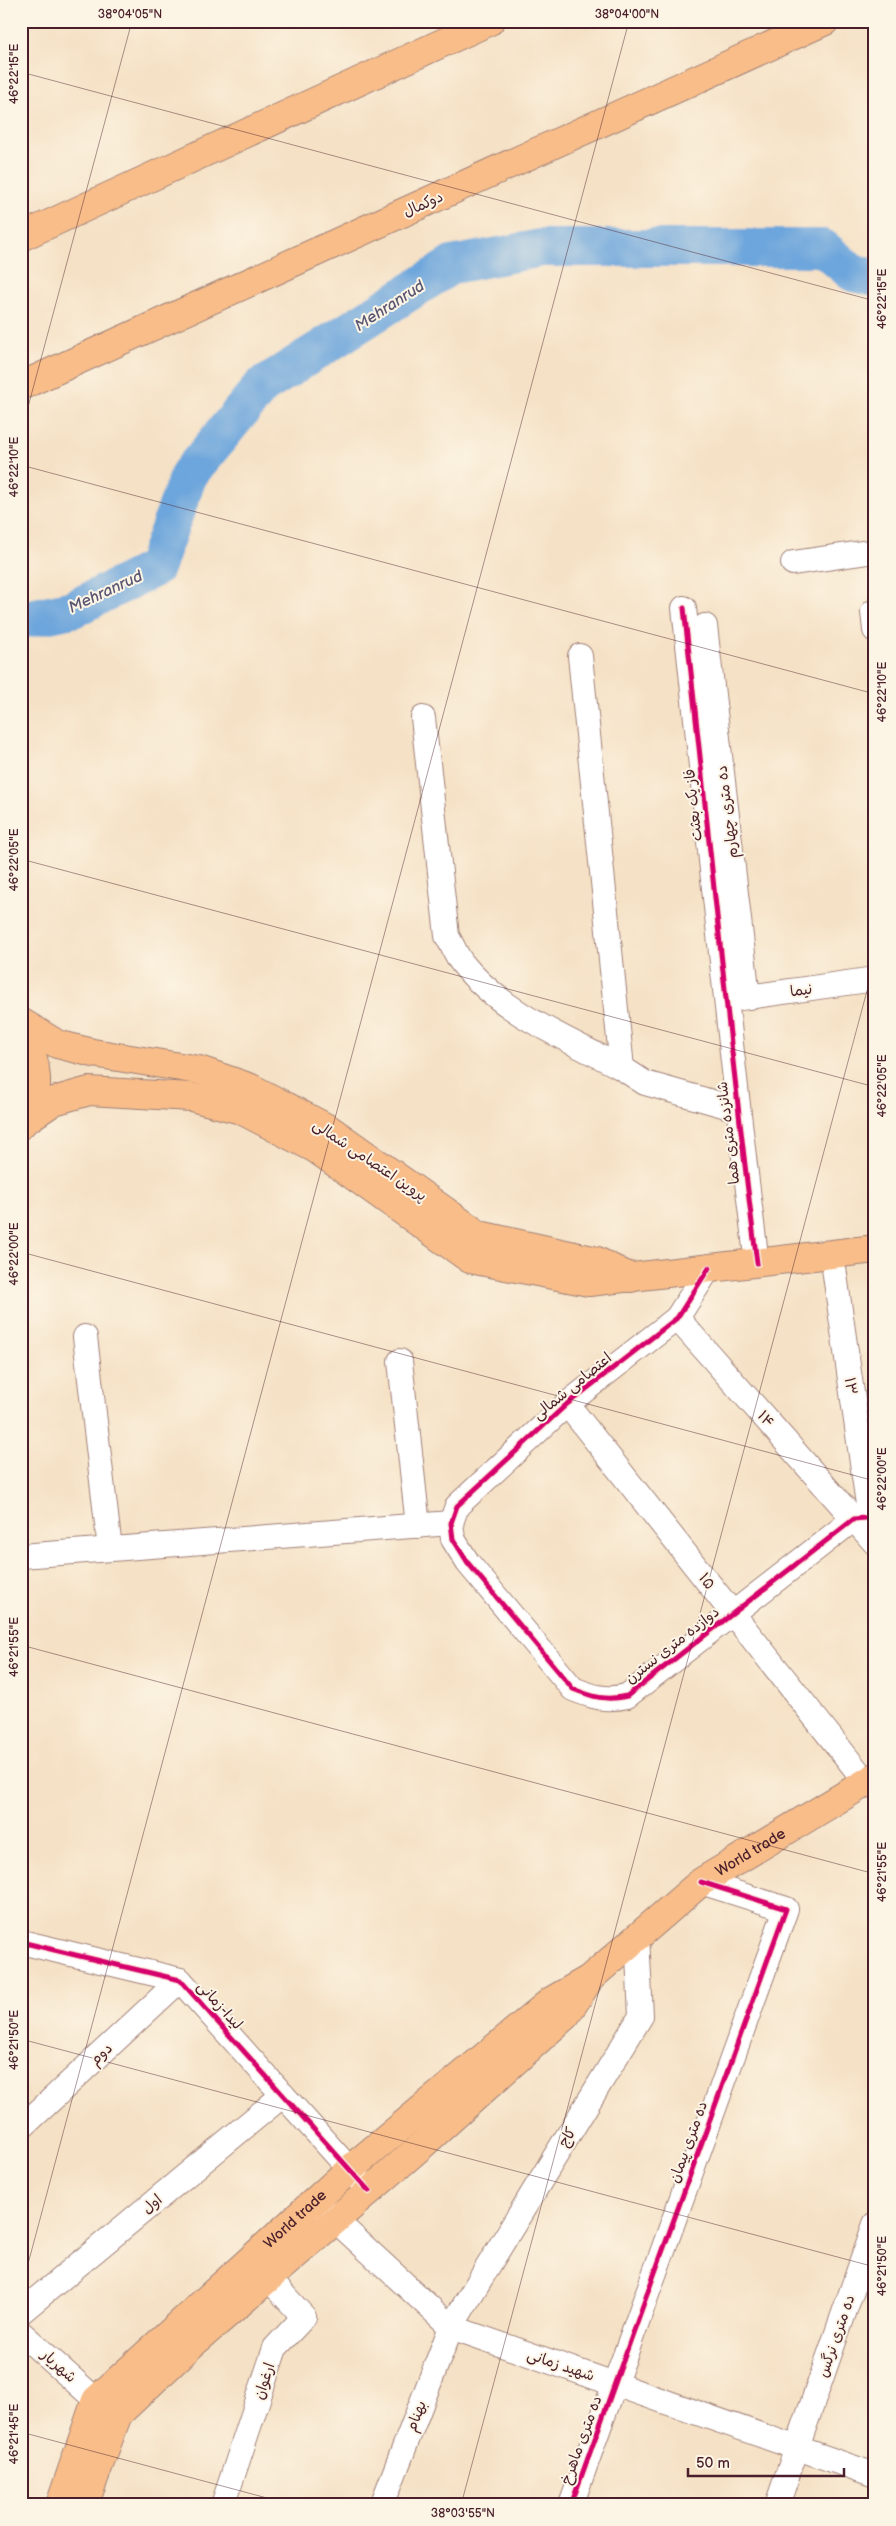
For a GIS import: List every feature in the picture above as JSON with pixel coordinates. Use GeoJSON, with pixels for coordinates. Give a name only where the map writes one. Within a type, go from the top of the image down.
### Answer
{"type":"FeatureCollection","features":[{"type":"Feature","properties":{"kind":"main road"},"geometry":{"type":"LineString","coordinates":[[21,236],[490,21]]}},
{"type":"Feature","properties":{"kind":"main road","name":"دوکمال"},"geometry":{"type":"LineString","coordinates":[[21,386],[824,21]]}},
{"type":"Feature","properties":{"kind":"main road","name":"پروین اعتصامی شمالی"},"geometry":{"type":"LineString","coordinates":[[21,1022],[57,1044],[92,1053],[199,1070],[250,1088],[329,1129],[479,1235],[597,1261],[631,1278]]}},
{"type":"Feature","properties":{"kind":"main road"},"geometry":{"type":"LineString","coordinates":[[21,1030],[32,1049],[37,1074],[34,1099],[22,1124]]}},
{"type":"Feature","properties":{"kind":"main road","name":"پروین اعتصامی شمالی"},"geometry":{"type":"LineString","coordinates":[[22,1124],[54,1101],[89,1091],[192,1097],[241,1110],[316,1149],[470,1259],[589,1282],[875,1249]]}},
{"type":"Feature","properties":{"kind":"main road","name":"World trade"},"geometry":{"type":"LineString","coordinates":[[60,2505],[107,2407],[315,2200],[551,2001],[589,1979],[701,1882],[870,1780]]}},
{"type":"Feature","properties":{"kind":"main road","name":"World trade"},"geometry":{"type":"LineString","coordinates":[[84,2505],[107,2407],[268,2278],[369,2191],[566,2015],[589,1979]]}},
{"type":"Feature","properties":{"kind":"street"},"geometry":{"type":"LineString","coordinates":[[793,563],[875,551]]}},
{"type":"Feature","properties":{"kind":"street","name":"فاز یک بعثت"},"geometry":{"type":"LineString","coordinates":[[684,608],[738,998]]}},
{"type":"Feature","properties":{"kind":"street","name":"ده متری چهارم"},"geometry":{"type":"LineString","coordinates":[[705,626],[738,998]]}},
{"type":"Feature","properties":{"kind":"street"},"geometry":{"type":"LineString","coordinates":[[580,656],[622,1068]]}},
{"type":"Feature","properties":{"kind":"street"},"geometry":{"type":"LineString","coordinates":[[423,718],[447,936],[461,961],[483,985],[518,1014],[645,1082],[737,1109]]}},
{"type":"Feature","properties":{"kind":"street","name":"نیما"},"geometry":{"type":"LineString","coordinates":[[738,998],[875,980]]}},
{"type":"Feature","properties":{"kind":"street","name":"شانزده متری هما"},"geometry":{"type":"LineString","coordinates":[[738,998],[737,1109],[757,1263]]}},
{"type":"Feature","properties":{"kind":"street","name":"۱۳"},"geometry":{"type":"LineString","coordinates":[[832,1254],[866,1518]]}},
{"type":"Feature","properties":{"kind":"street","name":"اعتصامی شمالی"},"geometry":{"type":"LineString","coordinates":[[451,1523],[457,1506],[566,1404],[677,1318],[709,1268]]}},
{"type":"Feature","properties":{"kind":"street","name":"۱۴"},"geometry":{"type":"LineString","coordinates":[[677,1318],[866,1518],[875,1543]]}},
{"type":"Feature","properties":{"kind":"street"},"geometry":{"type":"LineString","coordinates":[[85,1337],[110,1549]]}},
{"type":"Feature","properties":{"kind":"street"},"geometry":{"type":"LineString","coordinates":[[400,1361],[418,1526]]}},
{"type":"Feature","properties":{"kind":"street","name":"۱۵"},"geometry":{"type":"LineString","coordinates":[[566,1404],[733,1614],[870,1780]]}},
{"type":"Feature","properties":{"kind":"street","name":"دوازده متری نسترن"},"geometry":{"type":"LineString","coordinates":[[451,1523],[453,1539],[468,1563],[573,1689],[594,1697],[611,1700],[627,1696],[733,1614],[866,1518]]}},
{"type":"Feature","properties":{"kind":"street"},"geometry":{"type":"LineString","coordinates":[[21,1556],[451,1523]]}},
{"type":"Feature","properties":{"kind":"street","name":"ده متری پیمان"},"geometry":{"type":"LineString","coordinates":[[614,2384],[786,1909],[701,1882]]}},
{"type":"Feature","properties":{"kind":"street","name":"کاج"},"geometry":{"type":"LineString","coordinates":[[451,2327],[641,2016],[637,1936]]}},
{"type":"Feature","properties":{"kind":"street","name":"لیدا-زمانی"},"geometry":{"type":"LineString","coordinates":[[21,1942],[180,1980],[369,2191]]}},
{"type":"Feature","properties":{"kind":"street","name":"دوم"},"geometry":{"type":"LineString","coordinates":[[21,2128],[180,1980]]}},
{"type":"Feature","properties":{"kind":"street","name":"اول"},"geometry":{"type":"LineString","coordinates":[[21,2312],[282,2095]]}},
{"type":"Feature","properties":{"kind":"street","name":"شهید زمانی"},"geometry":{"type":"LineString","coordinates":[[315,2200],[334,2220],[451,2327],[875,2475]]}},
{"type":"Feature","properties":{"kind":"street","name":"ده متری نرگس"},"geometry":{"type":"LineString","coordinates":[[777,2505],[875,2224]]}},
{"type":"Feature","properties":{"kind":"street","name":"ارغوان"},"geometry":{"type":"LineString","coordinates":[[223,2505],[275,2348],[304,2317],[268,2278]]}},
{"type":"Feature","properties":{"kind":"street","name":"بهنام"},"geometry":{"type":"LineString","coordinates":[[382,2505],[451,2327]]}},
{"type":"Feature","properties":{"kind":"street","name":"شهریار"},"geometry":{"type":"LineString","coordinates":[[21,2333],[107,2407]]}},
{"type":"Feature","properties":{"kind":"street","name":"ده متری ماهرخ"},"geometry":{"type":"LineString","coordinates":[[571,2505],[614,2384]]}},
{"type":"Feature","properties":{"kind":"waterway","name":"Mehranrud"},"geometry":{"type":"LineString","coordinates":[[21,620],[73,609],[155,568],[189,474],[262,386],[452,265],[541,248],[823,248],[853,273],[875,278]]}},
{"type":"Feature","properties":{"kind":"cycle path"},"geometry":{"type":"LineString","coordinates":[[684,608],[728,1017],[757,1263]]}},
{"type":"Feature","properties":{"kind":"cycle path"},"geometry":{"type":"LineString","coordinates":[[709,1268],[677,1318],[567,1404],[457,1506],[451,1523],[453,1539],[468,1563],[573,1689],[600,1697],[613,1698],[627,1696],[854,1519],[875,1517]]}},
{"type":"Feature","properties":{"kind":"cycle path"},"geometry":{"type":"LineString","coordinates":[[571,2505],[786,1909],[701,1882]]}},
{"type":"Feature","properties":{"kind":"cycle path"},"geometry":{"type":"LineString","coordinates":[[21,1942],[180,1980],[369,2191]]}}]}
